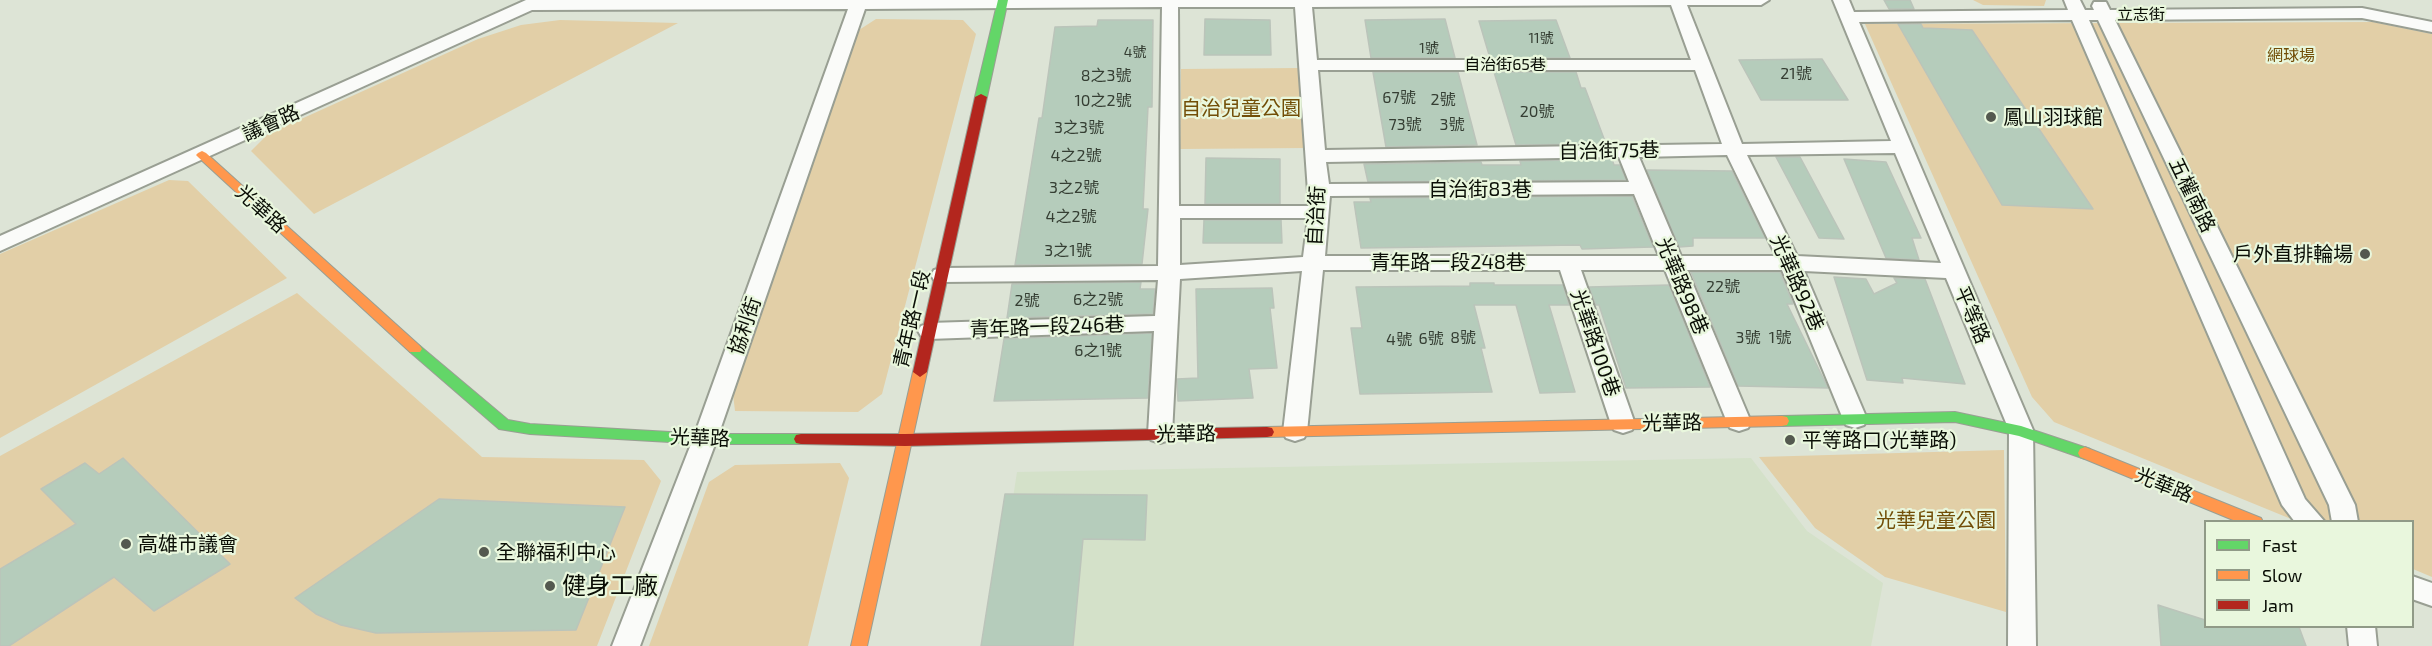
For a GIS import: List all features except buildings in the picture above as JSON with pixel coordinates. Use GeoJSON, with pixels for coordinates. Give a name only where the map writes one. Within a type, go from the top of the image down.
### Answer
{"type":"FeatureCollection","features":[{"type":"Feature","properties":{"kind":"street","name":"光華路92巷"},"geometry":{"type":"LineString","coordinates":[[1677,0],[1734,149],[1790,263],[1855,419]]}},
{"type":"Feature","properties":{"kind":"street"},"geometry":{"type":"LineString","coordinates":[[535,3],[858,5],[1170,1],[1761,0]]}},
{"type":"Feature","properties":{"kind":"street"},"geometry":{"type":"LineString","coordinates":[[1160,434],[1169,273],[1170,1]]}},
{"type":"Feature","properties":{"kind":"street","name":"青年路一段"},"geometry":{"type":"LineString","coordinates":[[859,646],[1003,2]]}},
{"type":"Feature","properties":{"kind":"street","name":"自治街"},"geometry":{"type":"LineString","coordinates":[[1295,432],[1319,212],[1317,156],[1303,2]]}},
{"type":"Feature","properties":{"kind":"street","name":"議會路"},"geometry":{"type":"LineString","coordinates":[[0,244],[202,155],[535,3]]}},
{"type":"Feature","properties":{"kind":"street","name":"協利街"},"geometry":{"type":"LineString","coordinates":[[626,646],[705,439],[858,5]]}},
{"type":"Feature","properties":{"kind":"street","name":"立志街"},"geometry":{"type":"LineString","coordinates":[[1844,8],[2101,8],[2362,13],[2432,27]]}},
{"type":"Feature","properties":{"kind":"street","name":"平等路"},"geometry":{"type":"LineString","coordinates":[[1844,8],[2021,430],[2022,646]]}},
{"type":"Feature","properties":{"kind":"street","name":"五權南路"},"geometry":{"type":"LineString","coordinates":[[2076,8],[2295,506],[2310,520]]}},
{"type":"Feature","properties":{"kind":"street","name":"五權南路"},"geometry":{"type":"LineString","coordinates":[[2101,8],[2342,505],[2345,520]]}},
{"type":"Feature","properties":{"kind":"street","name":"自治街65巷"},"geometry":{"type":"LineString","coordinates":[[1309,65],[1702,65]]}},
{"type":"Feature","properties":{"kind":"street","name":"自治街75巷"},"geometry":{"type":"LineString","coordinates":[[1317,156],[1902,147]]}},
{"type":"Feature","properties":{"kind":"street","name":"光華路98巷"},"geometry":{"type":"LineString","coordinates":[[1626,150],[1739,422]]}},
{"type":"Feature","properties":{"kind":"street","name":"光華路"},"geometry":{"type":"LineString","coordinates":[[202,155],[427,360],[504,425],[530,429],[705,439],[904,440],[1955,417],[1982,420],[2021,430],[2090,455],[2250,520]]}},
{"type":"Feature","properties":{"kind":"street","name":"自治街83巷"},"geometry":{"type":"LineString","coordinates":[[1319,190],[1641,188]]}},
{"type":"Feature","properties":{"kind":"street"},"geometry":{"type":"LineString","coordinates":[[1168,212],[1319,212]]}},
{"type":"Feature","properties":{"kind":"street","name":"青年路一段248巷"},"geometry":{"type":"LineString","coordinates":[[942,275],[1169,273],[1313,263],[1568,262],[1790,263],[1954,272]]}},
{"type":"Feature","properties":{"kind":"street","name":"光華路100巷"},"geometry":{"type":"LineString","coordinates":[[1568,262],[1623,424]]}},
{"type":"Feature","properties":{"kind":"street","name":"青年路一段246巷"},"geometry":{"type":"LineString","coordinates":[[929,331],[1165,323]]}},
{"type":"Feature","properties":{"kind":"street"},"geometry":{"type":"LineString","coordinates":[[2414,588],[2432,596]]}},
{"type":"Feature","properties":{"kind":"street"},"geometry":{"type":"LineString","coordinates":[[2361,628],[2363,646]]}},
{"type":"Feature","properties":{"kind":"shaded area"},"geometry":{"type":"Polygon","coordinates":[[[1751,458],[1807,531],[1883,583],[1871,646],[990,646],[1017,472],[1751,458]]]}},
{"type":"Feature","properties":{"kind":"green space"},"geometry":{"type":"Polygon","coordinates":[[[1973,0],[2046,0],[2044,6],[1983,5],[1973,0]]]}},
{"type":"Feature","properties":{"kind":"green space"},"geometry":{"type":"Polygon","coordinates":[[[876,19],[963,20],[976,34],[882,394],[858,412],[735,411],[733,394],[859,30],[876,19]]]}},
{"type":"Feature","properties":{"kind":"green space"},"geometry":{"type":"Polygon","coordinates":[[[560,20],[678,23],[314,214],[251,151],[268,134],[478,39],[521,25],[560,20]]]}},
{"type":"Feature","properties":{"kind":"green space","name":"網球場"},"geometry":{"type":"Polygon","coordinates":[[[2373,22],[2432,34],[2432,577],[2414,569],[2414,520],[2294,520],[2054,422],[2032,397],[1865,24],[2373,22]]]}},
{"type":"Feature","properties":{"kind":"green space","name":"自治兒童公園"},"geometry":{"type":"Polygon","coordinates":[[[1298,68],[1306,148],[1180,149],[1181,69],[1298,68]]]}},
{"type":"Feature","properties":{"kind":"green space"},"geometry":{"type":"Polygon","coordinates":[[[169,180],[188,181],[287,278],[0,438],[0,254],[169,180]]]}},
{"type":"Feature","properties":{"kind":"green space"},"geometry":{"type":"Polygon","coordinates":[[[297,293],[482,457],[644,460],[661,481],[597,646],[0,646],[0,456],[297,293]]]}},
{"type":"Feature","properties":{"kind":"green space","name":"光華兒童公園"},"geometry":{"type":"Polygon","coordinates":[[[2004,450],[2006,612],[1885,577],[1815,528],[1759,457],[2004,450]]]}},
{"type":"Feature","properties":{"kind":"green space"},"geometry":{"type":"Polygon","coordinates":[[[840,463],[849,478],[808,646],[649,646],[709,482],[735,465],[840,463]]]}},
{"type":"Feature","properties":{"kind":"traffic: fast"},"geometry":{"type":"LineString","coordinates":[[981,97],[1003,0]]}},
{"type":"Feature","properties":{"kind":"traffic: fast"},"geometry":{"type":"LineString","coordinates":[[415,349],[504,425],[530,429],[705,439],[801,439]]}},
{"type":"Feature","properties":{"kind":"traffic: fast"},"geometry":{"type":"LineString","coordinates":[[1782,421],[1955,417],[2021,431],[2085,453]]}},
{"type":"Feature","properties":{"kind":"traffic: slow"},"geometry":{"type":"LineString","coordinates":[[202,155],[415,349]]}},
{"type":"Feature","properties":{"kind":"traffic: slow"},"geometry":{"type":"LineString","coordinates":[[859,646],[920,372]]}},
{"type":"Feature","properties":{"kind":"traffic: slow"},"geometry":{"type":"LineString","coordinates":[[1267,432],[1782,421]]}},
{"type":"Feature","properties":{"kind":"traffic: slow"},"geometry":{"type":"LineString","coordinates":[[2085,453],[2250,520]]}},
{"type":"Feature","properties":{"kind":"traffic: jam"},"geometry":{"type":"LineString","coordinates":[[920,372],[981,97]]}},
{"type":"Feature","properties":{"kind":"traffic: jam"},"geometry":{"type":"LineString","coordinates":[[801,439],[905,440],[1267,432]]}},
{"type":"Feature","properties":{"kind":"place","name":"鳳山羽球館"},"geometry":{"type":"Point","coordinates":[1991,117]}},
{"type":"Feature","properties":{"kind":"place","name":"戶外直排輪場"},"geometry":{"type":"Point","coordinates":[2365,254]}},
{"type":"Feature","properties":{"kind":"place","name":"平等路口(光華路)"},"geometry":{"type":"Point","coordinates":[1790,440]}},
{"type":"Feature","properties":{"kind":"place","name":"高雄市議會"},"geometry":{"type":"Point","coordinates":[126,544]}},
{"type":"Feature","properties":{"kind":"place","name":"全聯福利中心"},"geometry":{"type":"Point","coordinates":[484,552]}},
{"type":"Feature","properties":{"kind":"place","name":"健身工廠"},"geometry":{"type":"Point","coordinates":[550,586]}}]}
